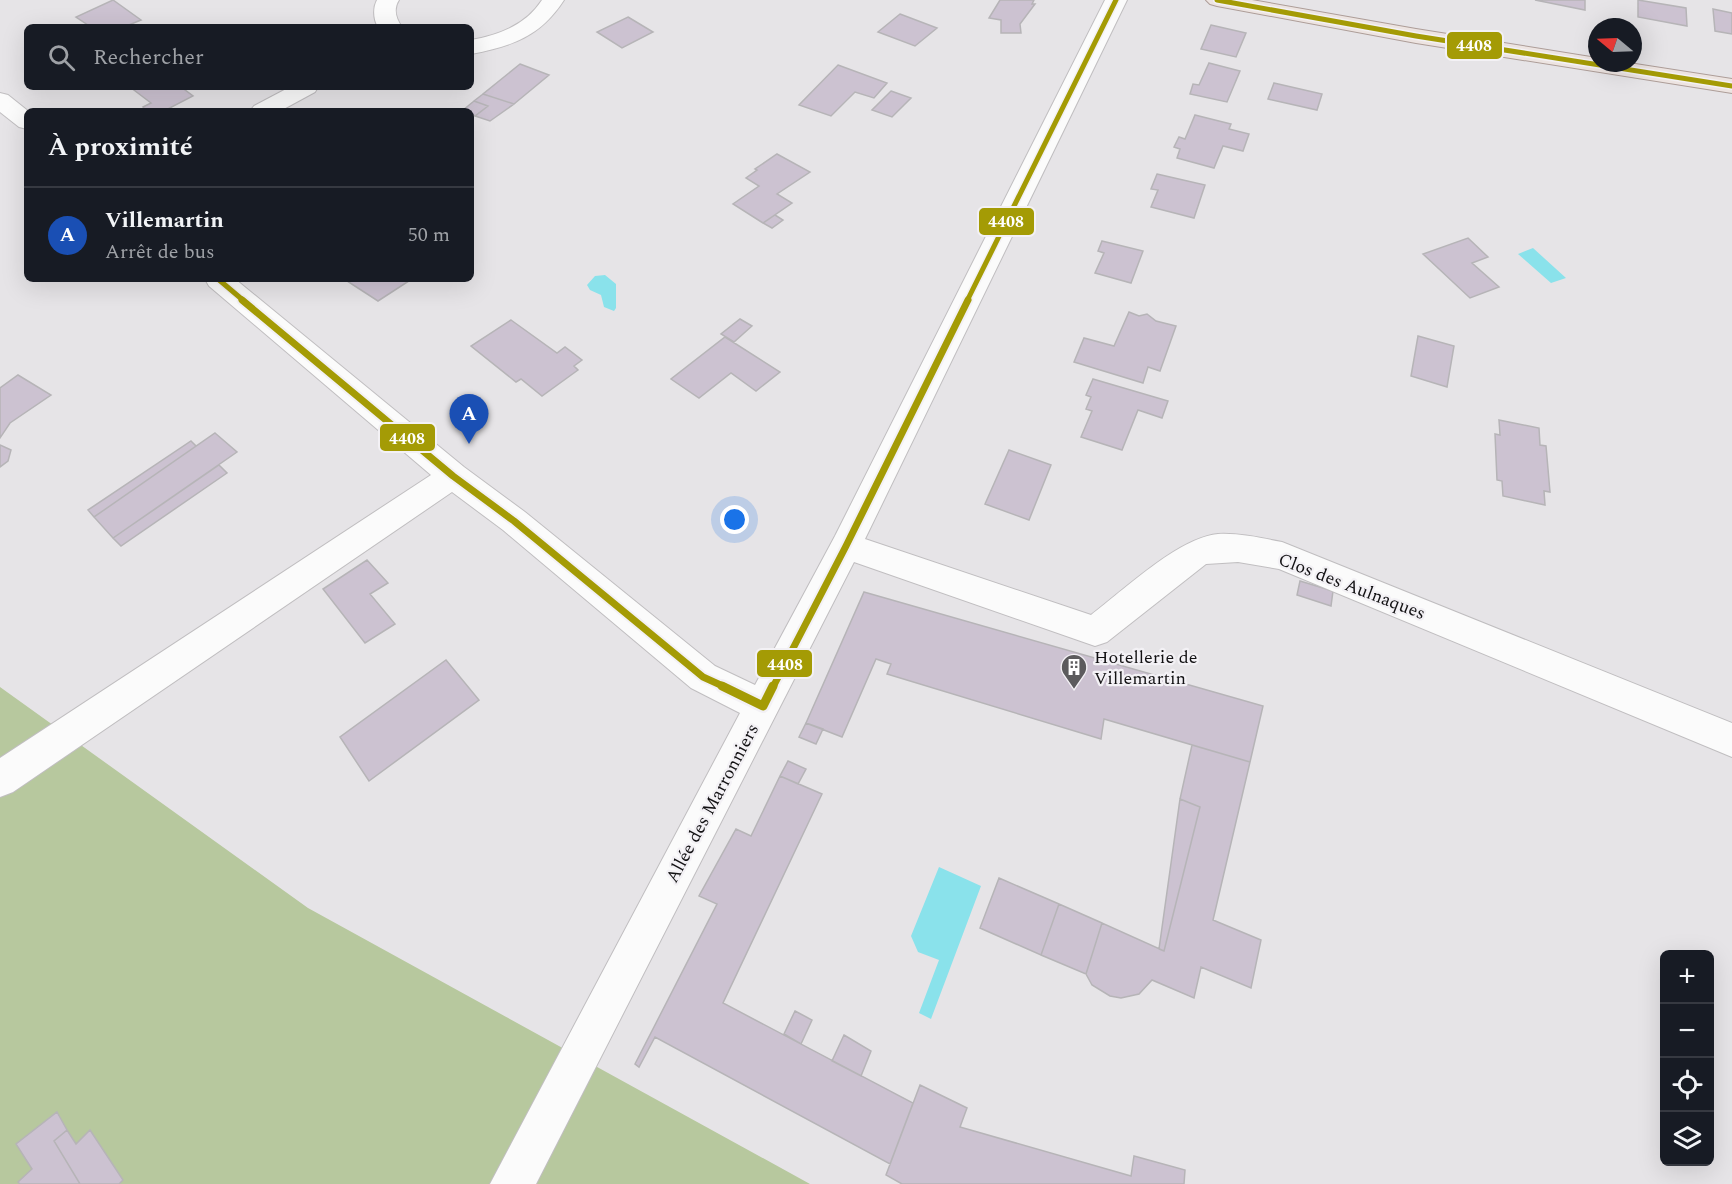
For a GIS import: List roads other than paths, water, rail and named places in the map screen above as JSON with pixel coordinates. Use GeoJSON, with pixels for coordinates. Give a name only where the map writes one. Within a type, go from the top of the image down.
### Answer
{"type":"FeatureCollection","features":[{"type":"Feature","properties":{"kind":"main road"},"geometry":{"type":"LineString","coordinates":[[1217,0],[1416,36],[1732,86]]}},
{"type":"Feature","properties":{"kind":"street"},"geometry":{"type":"LineString","coordinates":[[388,0],[385,5],[388,24]]}},
{"type":"Feature","properties":{"kind":"street"},"geometry":{"type":"LineString","coordinates":[[474,46],[494,43],[525,31],[546,14],[553,0]]}},
{"type":"Feature","properties":{"kind":"street","name":"Allée des Marronniers"},"geometry":{"type":"LineString","coordinates":[[512,1184],[846,546],[1116,0]]}},
{"type":"Feature","properties":{"kind":"street"},"geometry":{"type":"LineString","coordinates":[[268,108],[301,90]]}},
{"type":"Feature","properties":{"kind":"street"},"geometry":{"type":"LineString","coordinates":[[0,100],[24,120]]}},
{"type":"Feature","properties":{"kind":"street"},"geometry":{"type":"LineString","coordinates":[[222,282],[453,476],[514,521],[703,677],[763,706]]}},
{"type":"Feature","properties":{"kind":"street"},"geometry":{"type":"LineString","coordinates":[[0,779],[453,476]]}},
{"type":"Feature","properties":{"kind":"street","name":"Clos des Aulnaques"},"geometry":{"type":"LineString","coordinates":[[846,546],[1095,631],[1195,554],[1206,549],[1236,548],[1281,556],[1732,740]]}},
{"type":"Feature","properties":{"kind":"water"},"geometry":{"type":"Polygon","coordinates":[[[1533,248],[1566,278],[1551,283],[1518,254],[1533,248]]]}},
{"type":"Feature","properties":{"kind":"water"},"geometry":{"type":"Polygon","coordinates":[[[605,275],[616,284],[614,311],[604,307],[601,295],[590,290],[587,285],[595,276],[605,275]]]}},
{"type":"Feature","properties":{"kind":"water"},"geometry":{"type":"Polygon","coordinates":[[[939,867],[981,886],[931,1019],[919,1013],[939,960],[918,952],[911,936],[939,867]]]}},
{"type":"Feature","properties":{"kind":"place","name":"Villemartin"},"geometry":{"type":"Point","coordinates":[469,444]}},
{"type":"Feature","properties":{"kind":"place","name":"Hotellerie de Villemartin"},"geometry":{"type":"Point","coordinates":[1074,690]}}]}
